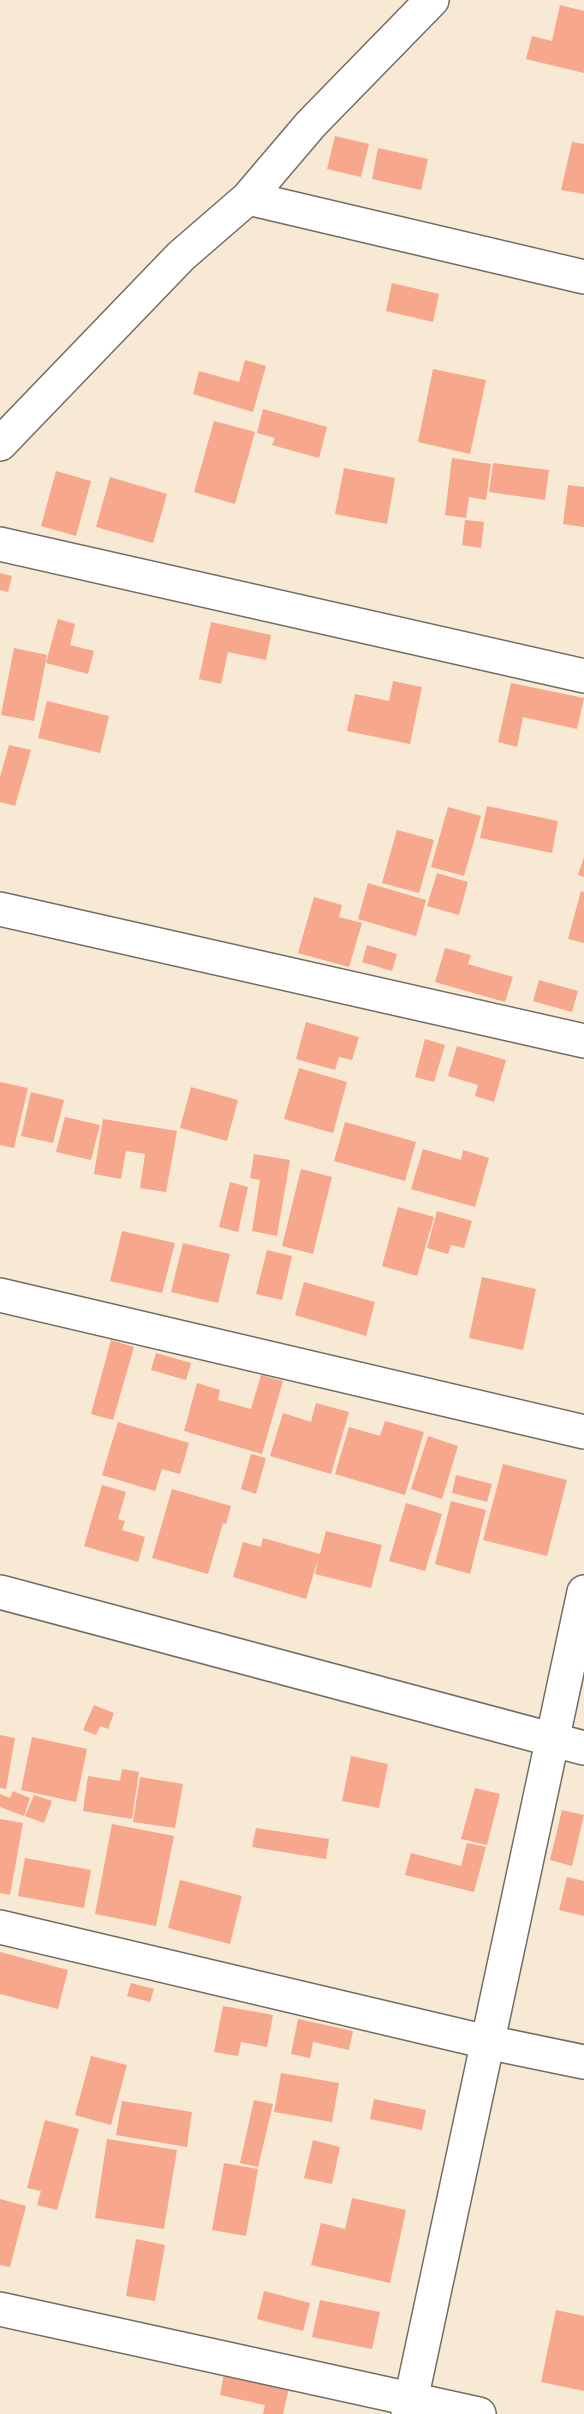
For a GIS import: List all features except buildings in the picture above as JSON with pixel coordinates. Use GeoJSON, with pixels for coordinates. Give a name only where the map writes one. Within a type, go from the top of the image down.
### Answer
{"type":"FeatureCollection","features":[{"type":"Feature","properties":{"kind":"street"},"geometry":{"type":"LineString","coordinates":[[0,444],[181,256],[248,198],[311,124],[432,0]]}},
{"type":"Feature","properties":{"kind":"street"},"geometry":{"type":"LineString","coordinates":[[248,198],[584,277]]}},
{"type":"Feature","properties":{"kind":"street"},"geometry":{"type":"LineString","coordinates":[[0,544],[584,676]]}},
{"type":"Feature","properties":{"kind":"street"},"geometry":{"type":"LineString","coordinates":[[0,909],[584,1041]]}},
{"type":"Feature","properties":{"kind":"street"},"geometry":{"type":"LineString","coordinates":[[0,1295],[584,1432]]}},
{"type":"Feature","properties":{"kind":"street"},"geometry":{"type":"LineString","coordinates":[[0,1592],[584,1748]]}},
{"type":"Feature","properties":{"kind":"street"},"geometry":{"type":"LineString","coordinates":[[410,2407],[584,1592]]}},
{"type":"Feature","properties":{"kind":"street"},"geometry":{"type":"LineString","coordinates":[[0,1927],[488,2042],[584,2062]]}},
{"type":"Feature","properties":{"kind":"street"},"geometry":{"type":"LineString","coordinates":[[0,2309],[410,2407],[479,2414]]}}]}
